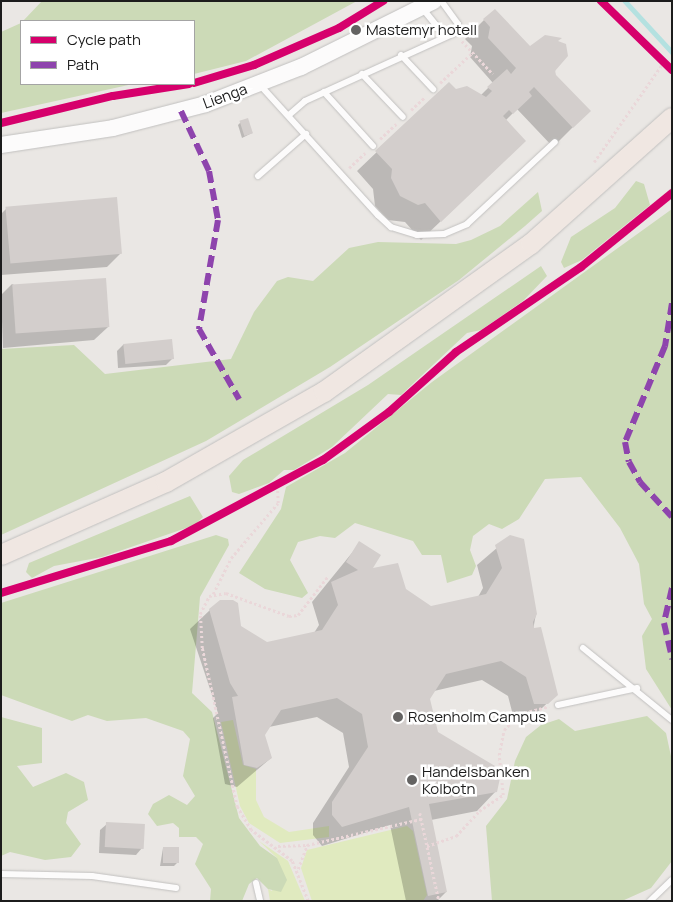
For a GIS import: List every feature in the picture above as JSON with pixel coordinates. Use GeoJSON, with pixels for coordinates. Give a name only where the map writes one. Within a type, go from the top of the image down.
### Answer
{"type":"FeatureCollection","features":[{"type":"Feature","properties":{"kind":"main road"},"geometry":{"type":"LineString","coordinates":[[1,555],[166,482],[324,392],[524,250],[672,118]]}},
{"type":"Feature","properties":{"kind":"street","name":"Lienga"},"geometry":{"type":"LineString","coordinates":[[1,144],[141,122],[260,84],[428,4]]}},
{"type":"Feature","properties":{"kind":"lane"},"geometry":{"type":"LineString","coordinates":[[289,115],[324,92],[444,35],[455,33],[458,24],[441,1]]}},
{"type":"Feature","properties":{"kind":"lane"},"geometry":{"type":"LineString","coordinates":[[428,4],[444,35]]}},
{"type":"Feature","properties":{"kind":"lane"},"geometry":{"type":"LineString","coordinates":[[401,55],[434,89]]}},
{"type":"Feature","properties":{"kind":"lane"},"geometry":{"type":"LineString","coordinates":[[362,74],[403,117]]}},
{"type":"Feature","properties":{"kind":"lane"},"geometry":{"type":"LineString","coordinates":[[260,84],[378,215],[391,227],[416,235],[444,234],[467,224],[555,142]]}},
{"type":"Feature","properties":{"kind":"lane"},"geometry":{"type":"LineString","coordinates":[[324,92],[373,146]]}},
{"type":"Feature","properties":{"kind":"lane"},"geometry":{"type":"LineString","coordinates":[[258,176],[306,134]]}},
{"type":"Feature","properties":{"kind":"lane"},"geometry":{"type":"LineString","coordinates":[[583,648],[637,688],[672,720]]}},
{"type":"Feature","properties":{"kind":"lane"},"geometry":{"type":"LineString","coordinates":[[558,705],[637,688]]}},
{"type":"Feature","properties":{"kind":"lane"},"geometry":{"type":"LineString","coordinates":[[1,874],[92,876],[176,888]]}},
{"type":"Feature","properties":{"kind":"lane"},"geometry":{"type":"LineString","coordinates":[[650,901],[672,880]]}},
{"type":"Feature","properties":{"kind":"lane"},"geometry":{"type":"LineString","coordinates":[[256,883],[260,901]]}},
{"type":"Feature","properties":{"kind":"path"},"geometry":{"type":"LineString","coordinates":[[455,33],[493,74]]}},
{"type":"Feature","properties":{"kind":"path"},"geometry":{"type":"LineString","coordinates":[[656,56],[672,70]]}},
{"type":"Feature","properties":{"kind":"path"},"geometry":{"type":"LineString","coordinates":[[591,168],[663,63]]}},
{"type":"Feature","properties":{"kind":"path"},"geometry":{"type":"LineString","coordinates":[[270,489],[281,483]]}},
{"type":"Feature","properties":{"kind":"path"},"geometry":{"type":"LineString","coordinates":[[281,483],[278,503],[231,558],[213,594],[202,606],[201,641],[235,797],[247,824],[276,846],[298,870],[308,901]]}},
{"type":"Feature","properties":{"kind":"path"},"geometry":{"type":"LineString","coordinates":[[213,594],[240,595],[292,616],[307,608],[328,576]]}},
{"type":"Feature","properties":{"kind":"path"},"geometry":{"type":"LineString","coordinates":[[427,846],[456,836],[503,795],[500,743],[513,720],[534,709],[558,705]]}},
{"type":"Feature","properties":{"kind":"path"},"geometry":{"type":"LineString","coordinates":[[420,813],[439,901]]}},
{"type":"Feature","properties":{"kind":"path"},"geometry":{"type":"LineString","coordinates":[[276,846],[307,845],[421,819]]}},
{"type":"Feature","properties":{"kind":"path"},"geometry":{"type":"LineString","coordinates":[[298,870],[307,845]]}},
{"type":"Feature","properties":{"kind":"green space"},"geometry":{"type":"Polygon","coordinates":[[[42,1],[357,1],[246,61],[195,74],[195,20],[24,20],[42,1]]]}},
{"type":"Feature","properties":{"kind":"green space"},"geometry":{"type":"Polygon","coordinates":[[[20,23],[20,85],[128,85],[1,113],[1,32],[20,23]]]}},
{"type":"Feature","properties":{"kind":"green space"},"geometry":{"type":"Polygon","coordinates":[[[636,181],[644,184],[650,205],[582,260],[564,268],[561,262],[571,237],[615,208],[636,181]]]}},
{"type":"Feature","properties":{"kind":"green space"},"geometry":{"type":"Polygon","coordinates":[[[538,192],[542,211],[525,226],[459,280],[330,367],[206,441],[1,535],[1,349],[74,345],[105,374],[231,359],[254,312],[277,281],[288,277],[313,281],[349,248],[378,242],[456,244],[471,240],[500,226],[538,192]]]}},
{"type":"Feature","properties":{"kind":"green space"},"geometry":{"type":"Polygon","coordinates":[[[672,209],[672,710],[646,669],[642,636],[652,619],[644,604],[639,564],[620,528],[581,477],[545,479],[519,519],[502,529],[489,524],[473,536],[470,550],[476,566],[472,575],[447,583],[441,555],[422,555],[413,541],[355,523],[335,538],[320,536],[298,542],[290,560],[308,593],[302,598],[265,589],[239,573],[281,509],[286,487],[345,453],[432,382],[672,209]]]}},
{"type":"Feature","properties":{"kind":"green space"},"geometry":{"type":"Polygon","coordinates":[[[541,266],[547,276],[523,301],[481,330],[467,333],[401,395],[388,394],[332,447],[294,470],[284,470],[269,483],[239,494],[232,492],[229,476],[243,460],[368,385],[541,266]]]}},
{"type":"Feature","properties":{"kind":"green space"},"geometry":{"type":"Polygon","coordinates":[[[190,496],[203,517],[195,525],[102,557],[54,566],[32,578],[26,572],[29,563],[190,496]]]}},
{"type":"Feature","properties":{"kind":"green space"},"geometry":{"type":"Polygon","coordinates":[[[216,535],[228,539],[229,545],[200,597],[192,693],[212,712],[239,818],[260,846],[277,858],[287,880],[281,892],[268,889],[257,878],[249,884],[242,901],[210,901],[211,889],[195,864],[203,844],[196,837],[179,837],[179,828],[173,823],[157,826],[148,814],[153,804],[169,795],[187,805],[195,796],[183,776],[190,739],[183,731],[146,718],[107,721],[88,715],[72,721],[1,695],[1,603],[216,535]]]}},
{"type":"Feature","properties":{"kind":"green space"},"geometry":{"type":"Polygon","coordinates":[[[647,716],[666,733],[672,761],[672,861],[651,888],[622,901],[492,901],[486,826],[507,799],[515,761],[526,737],[541,725],[559,719],[575,731],[647,716]]]}},
{"type":"Feature","properties":{"kind":"green space"},"geometry":{"type":"Polygon","coordinates":[[[1,717],[42,728],[42,763],[17,766],[33,787],[66,773],[84,782],[88,800],[68,812],[66,823],[81,844],[71,857],[45,860],[10,852],[1,856],[1,717]]]}},
{"type":"Feature","properties":{"kind":"green space"},"geometry":{"type":"Polygon","coordinates":[[[233,720],[243,765],[256,769],[256,800],[264,817],[289,832],[329,826],[329,837],[280,843],[249,823],[240,806],[221,722],[233,720]]]}},
{"type":"Feature","properties":{"kind":"green space"},"geometry":{"type":"Polygon","coordinates":[[[407,826],[413,831],[427,895],[423,901],[312,901],[301,868],[307,850],[407,826]]]}},
{"type":"Feature","properties":{"kind":"green space"},"geometry":{"type":"Polygon","coordinates":[[[259,841],[288,861],[305,901],[270,901],[268,889],[272,891],[277,858],[259,841]]]}},
{"type":"Feature","properties":{"kind":"building"},"geometry":{"type":"Polygon","coordinates":[[[495,9],[530,46],[545,35],[562,38],[558,41],[566,44],[568,56],[555,71],[556,75],[591,111],[573,128],[534,87],[529,92],[532,96],[513,114],[509,110],[503,116],[526,141],[441,222],[425,203],[418,205],[400,196],[391,178],[392,169],[375,151],[449,82],[456,89],[467,86],[486,97],[492,91],[487,87],[507,69],[511,74],[516,68],[488,38],[490,27],[483,19],[495,9]]]}},
{"type":"Feature","properties":{"kind":"building"},"geometry":{"type":"Polygon","coordinates":[[[248,118],[253,133],[244,136],[239,121],[248,118]]]}},
{"type":"Feature","properties":{"kind":"building"},"geometry":{"type":"Polygon","coordinates":[[[117,197],[122,254],[10,264],[5,207],[117,197]]]}},
{"type":"Feature","properties":{"kind":"building"},"geometry":{"type":"Polygon","coordinates":[[[106,278],[109,327],[16,333],[12,285],[106,278]]]}},
{"type":"Feature","properties":{"kind":"building"},"geometry":{"type":"Polygon","coordinates":[[[172,339],[174,359],[125,364],[123,344],[172,339]]]}},
{"type":"Feature","properties":{"kind":"building","name":"Rosenholm Campus"},"geometry":{"type":"Polygon","coordinates":[[[510,535],[524,539],[537,614],[533,622],[534,628],[541,627],[558,695],[548,704],[534,704],[526,677],[501,661],[446,674],[430,699],[438,732],[495,766],[500,778],[497,792],[429,804],[447,892],[428,896],[409,807],[342,827],[332,815],[332,802],[368,747],[362,714],[337,698],[281,710],[265,735],[272,758],[257,768],[244,765],[232,697],[238,696],[230,683],[209,609],[220,600],[233,600],[238,603],[241,626],[267,642],[322,630],[338,605],[331,582],[358,570],[346,562],[359,541],[381,555],[373,568],[398,563],[406,589],[431,606],[486,594],[502,568],[495,545],[510,535]]]}},
{"type":"Feature","properties":{"kind":"building"},"geometry":{"type":"Polygon","coordinates":[[[106,822],[145,824],[144,849],[105,847],[106,822]]]}},
{"type":"Feature","properties":{"kind":"building"},"geometry":{"type":"Polygon","coordinates":[[[163,847],[179,847],[179,863],[163,863],[163,847]]]}},
{"type":"Feature","properties":{"kind":"waterway"},"geometry":{"type":"LineString","coordinates":[[625,1],[672,52]]}},
{"type":"Feature","properties":{"kind":"marked path"},"geometry":{"type":"LineString","coordinates":[[181,111],[209,171],[218,220],[199,329],[239,399]]}},
{"type":"Feature","properties":{"kind":"marked path"},"geometry":{"type":"LineString","coordinates":[[672,303],[665,346],[625,442],[629,462],[640,482],[672,517]]}},
{"type":"Feature","properties":{"kind":"marked path"},"geometry":{"type":"LineString","coordinates":[[672,588],[664,623],[672,659]]}},
{"type":"Feature","properties":{"kind":"cycle path"},"geometry":{"type":"LineString","coordinates":[[195,83],[254,65],[339,28],[383,1]]}},
{"type":"Feature","properties":{"kind":"cycle path"},"geometry":{"type":"LineString","coordinates":[[601,1],[672,70]]}},
{"type":"Feature","properties":{"kind":"cycle path"},"geometry":{"type":"LineString","coordinates":[[1,123],[113,96],[183,85]]}},
{"type":"Feature","properties":{"kind":"cycle path"},"geometry":{"type":"LineString","coordinates":[[1,593],[171,541],[323,460],[389,412],[456,352],[581,267],[672,193]]}},
{"type":"Feature","properties":{"kind":"place","name":"Mastemyr hotell"},"geometry":{"type":"Point","coordinates":[356,30]}},
{"type":"Feature","properties":{"kind":"place","name":"Rosenholm Campus"},"geometry":{"type":"Point","coordinates":[398,717]}},
{"type":"Feature","properties":{"kind":"place","name":"Handelsbanken Kolbotn"},"geometry":{"type":"Point","coordinates":[412,780]}}]}
